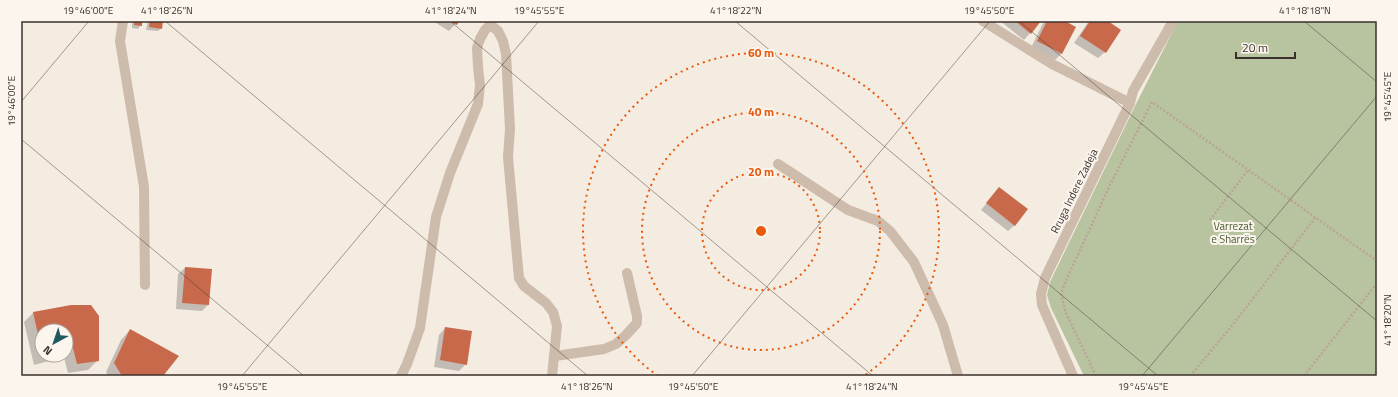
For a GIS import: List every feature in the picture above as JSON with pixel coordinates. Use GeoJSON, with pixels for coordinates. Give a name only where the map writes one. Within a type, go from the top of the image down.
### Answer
{"type":"FeatureCollection","features":[{"type":"Feature","properties":{"kind":"street"},"geometry":{"type":"LineString","coordinates":[[123,21],[120,41],[144,187],[145,285]]}},
{"type":"Feature","properties":{"kind":"street"},"geometry":{"type":"LineString","coordinates":[[983,21],[1052,64],[1130,103]]}},
{"type":"Feature","properties":{"kind":"street","name":"Rruga Indere Zadeja"},"geometry":{"type":"LineString","coordinates":[[1073,376],[1042,305],[1040,294],[1045,278],[1130,103],[1133,91],[1173,21]]}},
{"type":"Feature","properties":{"kind":"street"},"geometry":{"type":"LineString","coordinates":[[401,376],[420,328],[436,217],[450,173],[478,104],[480,85],[477,56],[480,39],[489,26],[493,24],[503,41],[506,54],[510,129],[508,157],[519,278],[524,286],[546,303],[553,312],[557,326],[552,376]]}},
{"type":"Feature","properties":{"kind":"street"},"geometry":{"type":"LineString","coordinates":[[778,164],[848,210],[878,221],[890,231],[914,262],[943,325],[958,376]]}},
{"type":"Feature","properties":{"kind":"street"},"geometry":{"type":"LineString","coordinates":[[555,356],[604,349],[616,344],[637,323],[638,316],[627,272]]}},
{"type":"Feature","properties":{"kind":"path"},"geometry":{"type":"LineString","coordinates":[[1096,376],[1066,313],[1061,294],[1110,185],[1152,102],[1315,218],[1377,260]]}},
{"type":"Feature","properties":{"kind":"path"},"geometry":{"type":"LineString","coordinates":[[1210,220],[1248,170]]}},
{"type":"Feature","properties":{"kind":"path"},"geometry":{"type":"LineString","coordinates":[[1190,376],[1231,327],[1315,218]]}},
{"type":"Feature","properties":{"kind":"path"},"geometry":{"type":"LineString","coordinates":[[1304,376],[1377,283]]}},
{"type":"Feature","properties":{"kind":"green space","name":"Varrezat e Sharrës"},"geometry":{"type":"Polygon","coordinates":[[[1178,21],[1377,21],[1377,376],[1084,376],[1051,308],[1047,295],[1050,282],[1178,21]]]}},
{"type":"Feature","properties":{"kind":"building"},"geometry":{"type":"Polygon","coordinates":[[[135,21],[142,21],[142,26],[134,25],[135,21]]]}},
{"type":"Feature","properties":{"kind":"building"},"geometry":{"type":"Polygon","coordinates":[[[150,21],[163,21],[162,29],[149,27],[150,21]]]}},
{"type":"Feature","properties":{"kind":"building"},"geometry":{"type":"Polygon","coordinates":[[[449,21],[459,21],[457,25],[449,21]]]}},
{"type":"Feature","properties":{"kind":"building"},"geometry":{"type":"Polygon","coordinates":[[[1015,21],[1041,21],[1031,34],[1015,21]]]}},
{"type":"Feature","properties":{"kind":"building"},"geometry":{"type":"Polygon","coordinates":[[[1047,21],[1065,21],[1076,27],[1062,54],[1037,41],[1047,21]]]}},
{"type":"Feature","properties":{"kind":"building"},"geometry":{"type":"Polygon","coordinates":[[[1090,21],[1108,21],[1121,30],[1106,53],[1080,36],[1090,21]]]}},
{"type":"Feature","properties":{"kind":"building"},"geometry":{"type":"Polygon","coordinates":[[[999,187],[1028,209],[1015,226],[986,203],[999,187]]]}},
{"type":"Feature","properties":{"kind":"building"},"geometry":{"type":"Polygon","coordinates":[[[185,267],[212,269],[209,305],[182,303],[185,267]]]}},
{"type":"Feature","properties":{"kind":"building"},"geometry":{"type":"Polygon","coordinates":[[[71,305],[91,305],[99,316],[99,361],[77,364],[74,352],[74,323],[35,323],[33,312],[71,305]]]}},
{"type":"Feature","properties":{"kind":"building"},"geometry":{"type":"Polygon","coordinates":[[[445,327],[472,331],[467,365],[440,360],[445,327]]]}},
{"type":"Feature","properties":{"kind":"building"},"geometry":{"type":"Polygon","coordinates":[[[130,329],[179,356],[163,376],[122,376],[114,363],[130,329]]]}}]}
